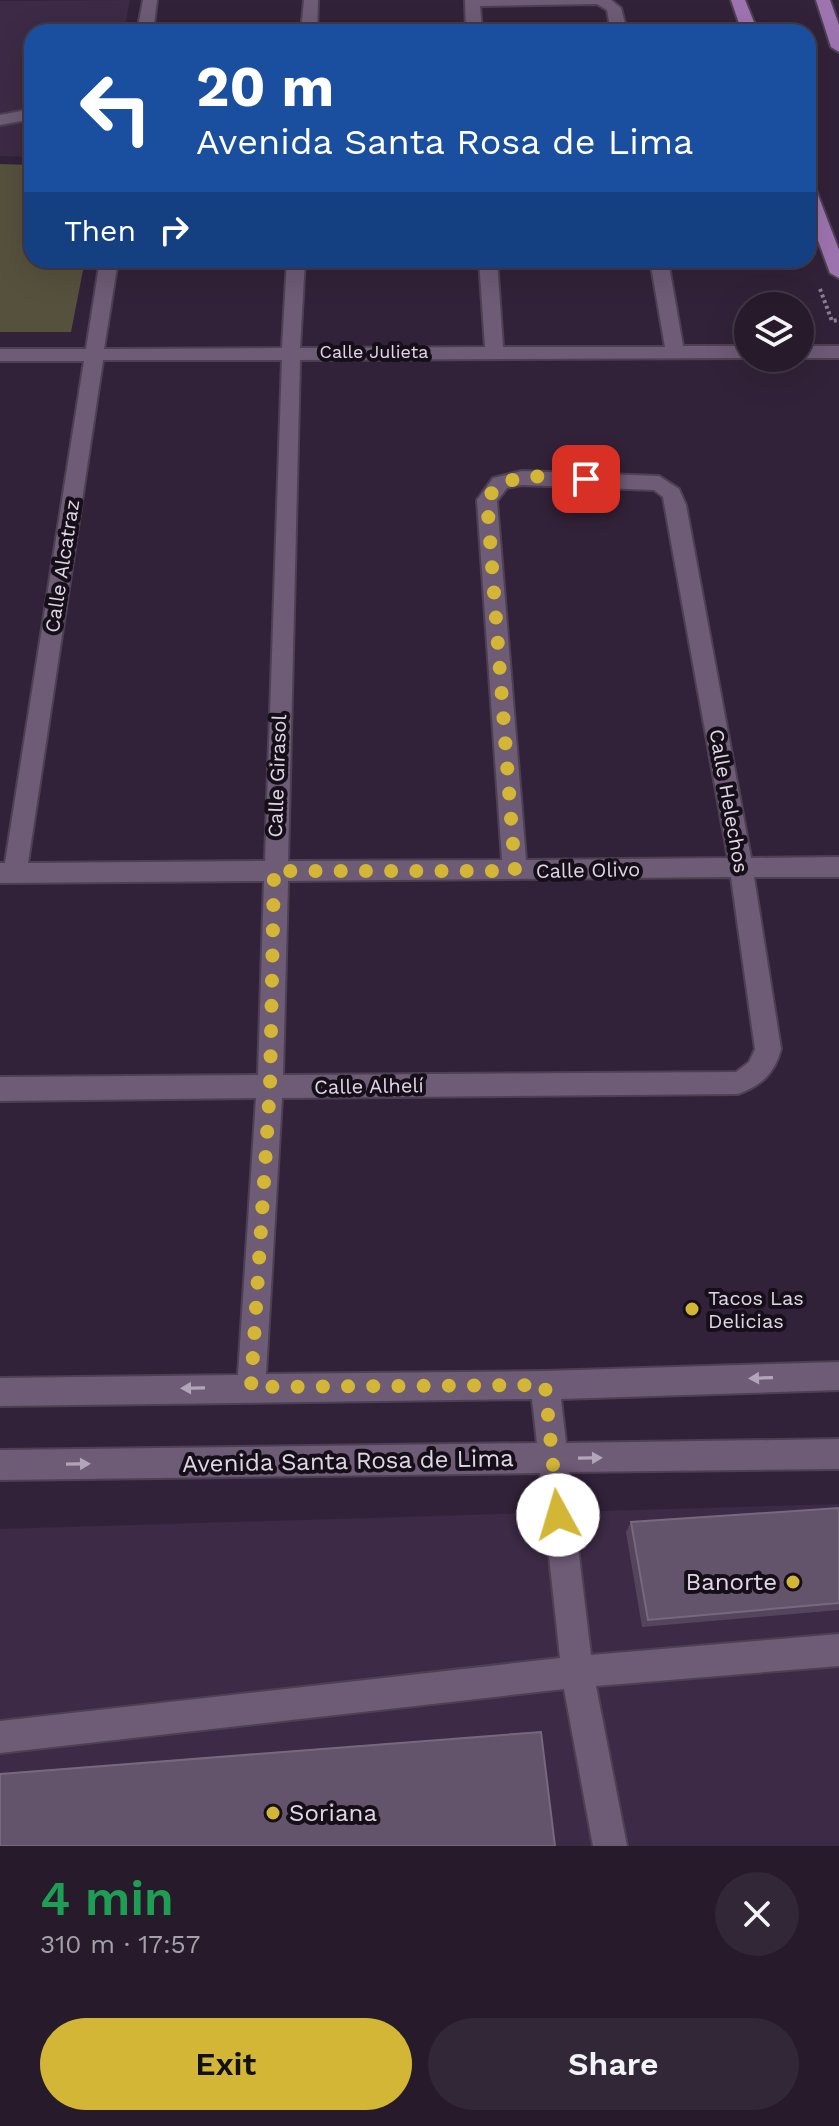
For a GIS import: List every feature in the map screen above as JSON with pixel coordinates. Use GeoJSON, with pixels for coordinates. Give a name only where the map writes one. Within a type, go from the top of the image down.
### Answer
{"type":"FeatureCollection","features":[{"type":"Feature","properties":{"kind":"main road"},"geometry":{"type":"LineString","coordinates":[[738,0],[747,24]]}},
{"type":"Feature","properties":{"kind":"main road"},"geometry":{"type":"LineString","coordinates":[[823,0],[839,47]]}},
{"type":"Feature","properties":{"kind":"main road"},"geometry":{"type":"LineString","coordinates":[[816,211],[839,273]]}},
{"type":"Feature","properties":{"kind":"street"},"geometry":{"type":"LineString","coordinates":[[146,24],[150,0]]}},
{"type":"Feature","properties":{"kind":"street"},"geometry":{"type":"LineString","coordinates":[[310,24],[311,0]]}},
{"type":"Feature","properties":{"kind":"street"},"geometry":{"type":"LineString","coordinates":[[473,24],[472,1],[600,0],[614,8],[617,24]]}},
{"type":"Feature","properties":{"kind":"street"},"geometry":{"type":"LineString","coordinates":[[0,120],[24,116]]}},
{"type":"Feature","properties":{"kind":"street","name":"Calle Alcatraz"},"geometry":{"type":"LineString","coordinates":[[7,872],[108,268]]}},
{"type":"Feature","properties":{"kind":"street","name":"Calle Girasol"},"geometry":{"type":"LineString","coordinates":[[251,1387],[270,1087],[274,871],[296,268]]}},
{"type":"Feature","properties":{"kind":"street"},"geometry":{"type":"LineString","coordinates":[[489,268],[494,351]]}},
{"type":"Feature","properties":{"kind":"street"},"geometry":{"type":"LineString","coordinates":[[660,268],[675,352]]}},
{"type":"Feature","properties":{"kind":"street","name":"Calle Julieta"},"geometry":{"type":"LineString","coordinates":[[0,355],[734,352]]}},
{"type":"Feature","properties":{"kind":"street"},"geometry":{"type":"LineString","coordinates":[[814,352],[839,352]]}},
{"type":"Feature","properties":{"kind":"street","name":"Calle Helechos"},"geometry":{"type":"LineString","coordinates":[[515,871],[487,500],[500,483],[522,478],[649,480],[666,487],[676,505],[741,868],[768,1049],[766,1061],[738,1083]]}},
{"type":"Feature","properties":{"kind":"street","name":"Calle Olivo"},"geometry":{"type":"LineString","coordinates":[[7,872],[839,867]]}},
{"type":"Feature","properties":{"kind":"street","name":"Calle Alhelí"},"geometry":{"type":"LineString","coordinates":[[0,1089],[738,1083]]}},
{"type":"Feature","properties":{"kind":"street"},"geometry":{"type":"LineString","coordinates":[[0,1392],[545,1385],[839,1376]]}},
{"type":"Feature","properties":{"kind":"street"},"geometry":{"type":"LineString","coordinates":[[545,1385],[577,1672],[610,1846]]}},
{"type":"Feature","properties":{"kind":"street","name":"Avenida Santa Rosa de Lima"},"geometry":{"type":"LineString","coordinates":[[0,1465],[839,1454]]}},
{"type":"Feature","properties":{"kind":"street"},"geometry":{"type":"LineString","coordinates":[[0,1737],[577,1672],[839,1650]]}},
{"type":"Feature","properties":{"kind":"path"},"geometry":{"type":"LineString","coordinates":[[817,280],[832,321],[839,320]]}},
{"type":"Feature","properties":{"kind":"shaded area"},"geometry":{"type":"Polygon","coordinates":[[[130,0],[126,24],[24,24],[24,157],[0,156],[0,1],[130,0]]]}},
{"type":"Feature","properties":{"kind":"shaded area"},"geometry":{"type":"Polygon","coordinates":[[[0,164],[24,165],[24,268],[83,268],[71,332],[0,332],[0,164]]]}},
{"type":"Feature","properties":{"kind":"shaded area"},"geometry":{"type":"Polygon","coordinates":[[[839,1504],[839,1846],[0,1846],[0,1529],[839,1504]]]}},
{"type":"Feature","properties":{"kind":"building"},"geometry":{"type":"Polygon","coordinates":[[[839,1508],[839,1603],[648,1620],[631,1522],[839,1508]]]}},
{"type":"Feature","properties":{"kind":"building","name":"Soriana"},"geometry":{"type":"Polygon","coordinates":[[[541,1732],[555,1846],[0,1846],[0,1774],[541,1732]]]}},
{"type":"Feature","properties":{"kind":"place","name":"Tacos Las Delicias"},"geometry":{"type":"Point","coordinates":[692,1309]}},
{"type":"Feature","properties":{"kind":"place","name":"Banorte"},"geometry":{"type":"Point","coordinates":[793,1582]}},
{"type":"Feature","properties":{"kind":"place","name":"Soriana"},"geometry":{"type":"Point","coordinates":[273,1813]}},
{"type":"Feature","properties":{"kind":"route"},"geometry":{"type":"LineString","coordinates":[[558,1515],[545,1385],[251,1387],[270,1087],[274,871],[515,871],[487,500],[493,488],[508,480],[586,479]]}}]}
